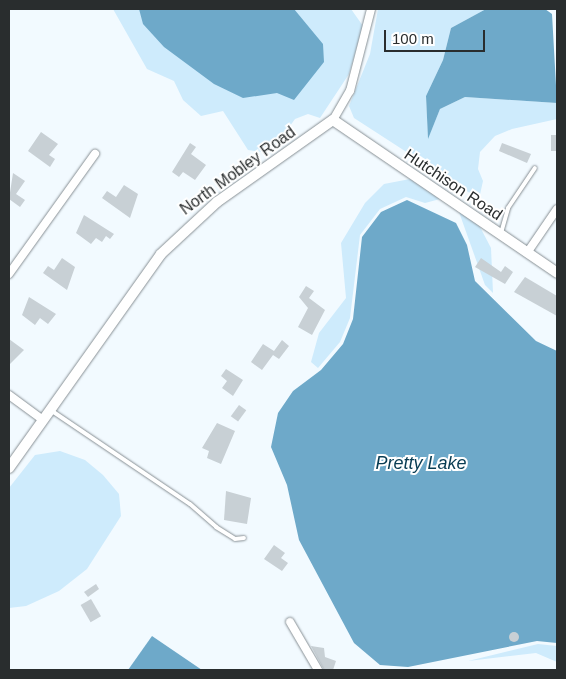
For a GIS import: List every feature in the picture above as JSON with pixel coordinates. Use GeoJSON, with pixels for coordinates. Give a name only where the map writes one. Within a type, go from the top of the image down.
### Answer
{"type":"FeatureCollection","features":[{"type":"Feature","properties":{"kind":"street","name":"North Mobley Road"},"geometry":{"type":"LineString","coordinates":[[10,464],[161,254],[191,222],[333,120],[350,91],[371,9]]}},
{"type":"Feature","properties":{"kind":"street","name":"Hutchison Road"},"geometry":{"type":"LineString","coordinates":[[333,120],[557,273]]}},
{"type":"Feature","properties":{"kind":"street"},"geometry":{"type":"LineString","coordinates":[[9,274],[95,154]]}},
{"type":"Feature","properties":{"kind":"street"},"geometry":{"type":"LineString","coordinates":[[527,253],[557,208]]}},
{"type":"Feature","properties":{"kind":"street"},"geometry":{"type":"LineString","coordinates":[[9,395],[43,420]]}},
{"type":"Feature","properties":{"kind":"street"},"geometry":{"type":"LineString","coordinates":[[290,622],[318,670]]}},
{"type":"Feature","properties":{"kind":"lane"},"geometry":{"type":"LineString","coordinates":[[500,235],[508,208],[535,168]]}},
{"type":"Feature","properties":{"kind":"lane"},"geometry":{"type":"LineString","coordinates":[[50,409],[195,508],[216,527],[235,539],[244,538]]}},
{"type":"Feature","properties":{"kind":"shaded area"},"geometry":{"type":"Polygon","coordinates":[[[113,9],[351,9],[363,26],[349,74],[320,118],[308,114],[295,119],[277,144],[262,152],[248,150],[223,111],[201,116],[183,100],[174,81],[147,69],[113,9]]]}},
{"type":"Feature","properties":{"kind":"shaded area"},"geometry":{"type":"Polygon","coordinates":[[[378,9],[486,9],[451,28],[443,60],[426,96],[428,138],[440,109],[465,97],[557,103],[557,119],[512,129],[495,136],[480,152],[478,169],[483,181],[479,199],[354,118],[349,106],[370,54],[378,9]]]}},
{"type":"Feature","properties":{"kind":"shaded area"},"geometry":{"type":"Polygon","coordinates":[[[410,179],[440,199],[425,203],[406,197],[380,209],[360,235],[350,318],[340,342],[318,368],[311,362],[319,333],[346,298],[341,243],[365,203],[384,184],[410,179]]]}},
{"type":"Feature","properties":{"kind":"shaded area"},"geometry":{"type":"Polygon","coordinates":[[[459,212],[479,225],[491,248],[493,293],[485,285],[459,212]]]}},
{"type":"Feature","properties":{"kind":"shaded area"},"geometry":{"type":"Polygon","coordinates":[[[60,451],[85,460],[103,475],[119,494],[121,516],[87,569],[59,591],[26,606],[9,608],[9,488],[35,455],[60,451]]]}},
{"type":"Feature","properties":{"kind":"shaded area"},"geometry":{"type":"Polygon","coordinates":[[[538,644],[557,646],[557,662],[536,653],[468,661],[538,644]]]}},
{"type":"Feature","properties":{"kind":"water"},"geometry":{"type":"Polygon","coordinates":[[[139,9],[294,9],[323,44],[324,62],[294,100],[277,93],[243,98],[214,84],[164,47],[143,24],[139,9]]]}},
{"type":"Feature","properties":{"kind":"water"},"geometry":{"type":"Polygon","coordinates":[[[486,9],[545,9],[552,14],[557,103],[465,97],[440,109],[428,139],[426,96],[443,60],[451,28],[486,9]]]}},
{"type":"Feature","properties":{"kind":"water","name":"Pretty Lake"},"geometry":{"type":"Polygon","coordinates":[[[407,200],[456,223],[467,245],[475,281],[536,341],[557,351],[557,643],[537,641],[408,667],[380,665],[354,643],[299,540],[287,485],[271,447],[278,413],[293,391],[321,370],[343,344],[353,319],[362,237],[381,212],[407,200]]]}},
{"type":"Feature","properties":{"kind":"water"},"geometry":{"type":"Polygon","coordinates":[[[152,636],[202,670],[128,670],[152,636]]]}},
{"type":"Feature","properties":{"kind":"building"},"geometry":{"type":"Polygon","coordinates":[[[41,132],[58,144],[49,155],[55,159],[50,167],[28,151],[41,132]]]}},
{"type":"Feature","properties":{"kind":"building"},"geometry":{"type":"Polygon","coordinates":[[[551,135],[557,135],[557,151],[551,151],[551,135]]]}},
{"type":"Feature","properties":{"kind":"building"},"geometry":{"type":"Polygon","coordinates":[[[190,143],[196,147],[191,154],[206,165],[195,180],[183,172],[179,177],[172,172],[190,143]]]}},
{"type":"Feature","properties":{"kind":"building"},"geometry":{"type":"Polygon","coordinates":[[[502,143],[531,154],[527,163],[499,151],[502,143]]]}},
{"type":"Feature","properties":{"kind":"building"},"geometry":{"type":"Polygon","coordinates":[[[13,173],[25,181],[16,194],[25,200],[20,207],[9,199],[13,173]]]}},
{"type":"Feature","properties":{"kind":"building"},"geometry":{"type":"Polygon","coordinates":[[[124,185],[138,194],[130,218],[102,198],[107,191],[116,197],[124,185]]]}},
{"type":"Feature","properties":{"kind":"building"},"geometry":{"type":"Polygon","coordinates":[[[84,215],[114,234],[110,239],[106,236],[102,242],[96,238],[91,244],[76,233],[84,215]]]}},
{"type":"Feature","properties":{"kind":"building"},"geometry":{"type":"Polygon","coordinates":[[[62,258],[75,267],[67,290],[43,273],[48,266],[54,270],[62,258]]]}},
{"type":"Feature","properties":{"kind":"building"},"geometry":{"type":"Polygon","coordinates":[[[481,258],[501,272],[505,266],[513,272],[505,284],[475,267],[481,258]]]}},
{"type":"Feature","properties":{"kind":"building"},"geometry":{"type":"Polygon","coordinates":[[[525,277],[557,296],[557,316],[514,292],[525,277]]]}},
{"type":"Feature","properties":{"kind":"building"},"geometry":{"type":"Polygon","coordinates":[[[306,286],[314,291],[309,298],[325,310],[312,335],[298,327],[308,308],[299,297],[306,286]]]}},
{"type":"Feature","properties":{"kind":"building"},"geometry":{"type":"Polygon","coordinates":[[[29,297],[56,314],[48,324],[40,318],[35,325],[22,315],[29,297]]]}},
{"type":"Feature","properties":{"kind":"building"},"geometry":{"type":"Polygon","coordinates":[[[9,339],[24,350],[9,365],[9,339]]]}},
{"type":"Feature","properties":{"kind":"building"},"geometry":{"type":"Polygon","coordinates":[[[282,340],[289,346],[279,359],[273,355],[262,370],[251,362],[263,344],[274,351],[282,340]]]}},
{"type":"Feature","properties":{"kind":"building"},"geometry":{"type":"Polygon","coordinates":[[[226,369],[243,380],[233,396],[222,388],[227,381],[221,376],[226,369]]]}},
{"type":"Feature","properties":{"kind":"building"},"geometry":{"type":"Polygon","coordinates":[[[239,405],[246,410],[238,422],[231,416],[239,405]]]}},
{"type":"Feature","properties":{"kind":"building"},"geometry":{"type":"Polygon","coordinates":[[[217,423],[235,431],[221,464],[207,458],[209,451],[202,448],[217,423]]]}},
{"type":"Feature","properties":{"kind":"building"},"geometry":{"type":"Polygon","coordinates":[[[226,491],[251,498],[247,524],[224,520],[226,491]]]}},
{"type":"Feature","properties":{"kind":"building"},"geometry":{"type":"Polygon","coordinates":[[[274,545],[285,553],[281,558],[288,563],[282,571],[264,559],[274,545]]]}},
{"type":"Feature","properties":{"kind":"building"},"geometry":{"type":"Polygon","coordinates":[[[96,584],[99,589],[88,597],[84,592],[96,584]]]}},
{"type":"Feature","properties":{"kind":"building"},"geometry":{"type":"Polygon","coordinates":[[[91,599],[101,616],[91,622],[81,605],[91,599]]]}},
{"type":"Feature","properties":{"kind":"building"},"geometry":{"type":"Polygon","coordinates":[[[512,632],[516,632],[519,637],[518,641],[512,642],[509,639],[509,635],[512,632]]]}},
{"type":"Feature","properties":{"kind":"building"},"geometry":{"type":"Polygon","coordinates":[[[311,646],[324,648],[325,657],[336,661],[333,670],[324,670],[311,646]]]}}]}
